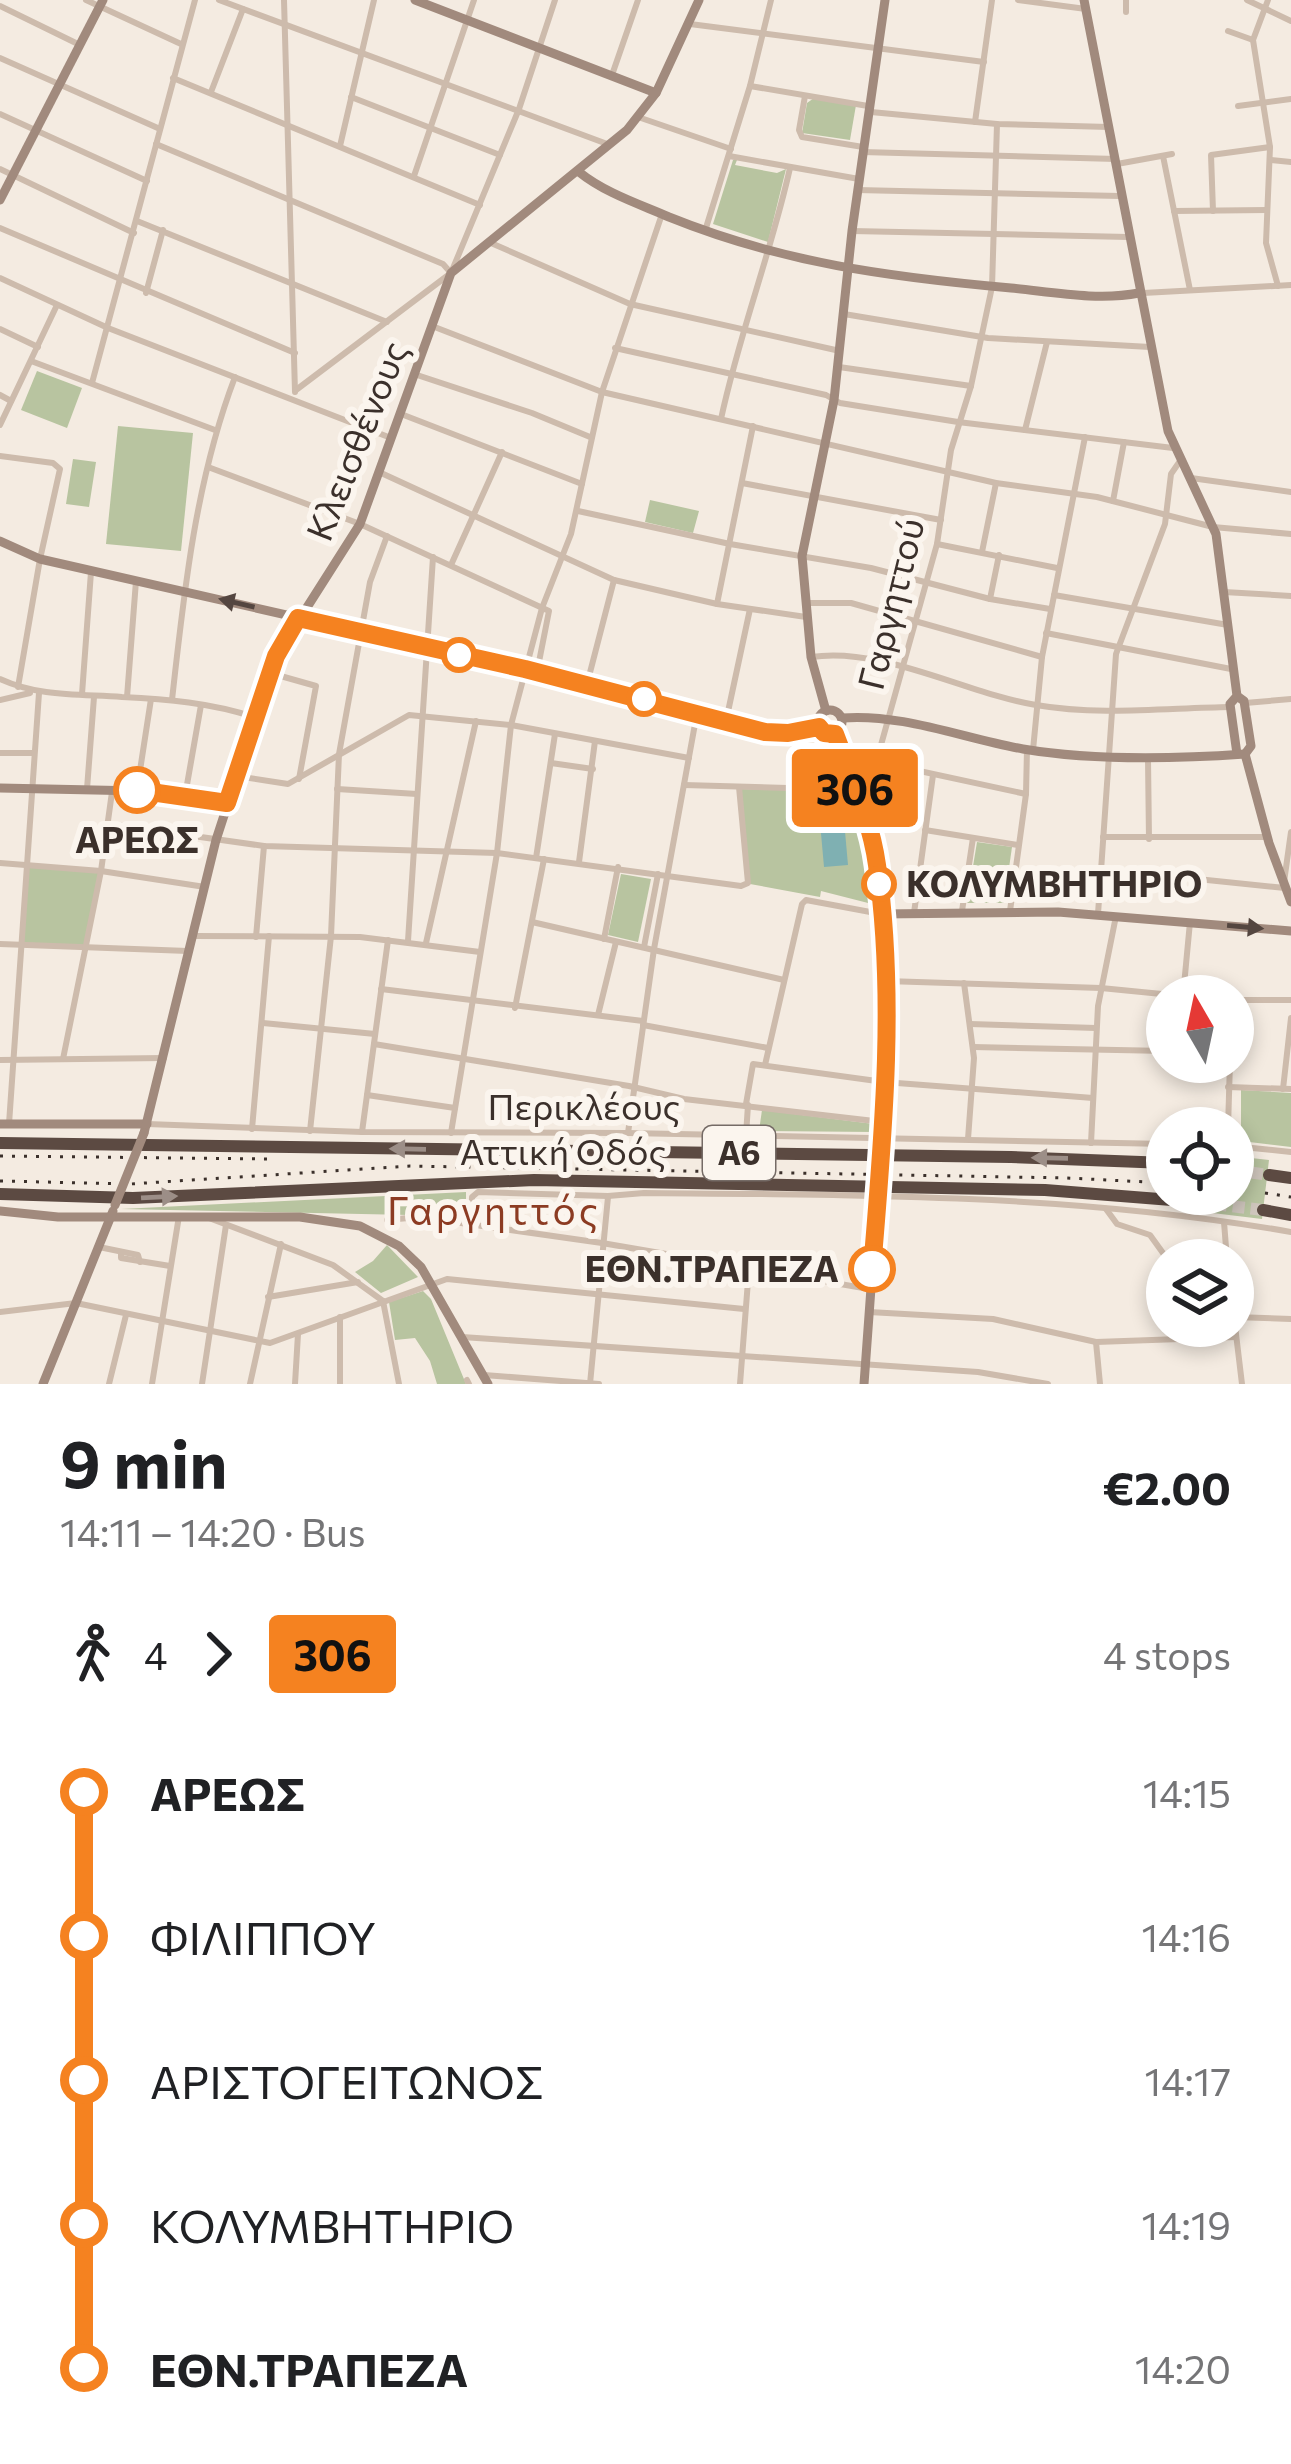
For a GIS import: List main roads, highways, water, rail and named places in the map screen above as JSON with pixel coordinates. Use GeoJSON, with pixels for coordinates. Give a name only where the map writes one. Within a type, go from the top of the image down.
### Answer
{"type":"FeatureCollection","features":[{"type":"Feature","properties":{"kind":"highway","name":"Αττική Οδός"},"geometry":{"type":"LineString","coordinates":[[0,1143],[1146,1162]]}},
{"type":"Feature","properties":{"kind":"highway"},"geometry":{"type":"LineString","coordinates":[[1269,1174],[1291,1178]]}},
{"type":"Feature","properties":{"kind":"highway","name":"Αττική Οδός"},"geometry":{"type":"LineString","coordinates":[[0,1195],[133,1198],[533,1180],[1045,1190],[1146,1198]]}},
{"type":"Feature","properties":{"kind":"highway"},"geometry":{"type":"LineString","coordinates":[[1263,1210],[1291,1215]]}},
{"type":"Feature","properties":{"kind":"water"},"geometry":{"type":"Polygon","coordinates":[[[843,809],[848,865],[824,867],[819,811],[843,809]]]}},
{"type":"Feature","properties":{"kind":"tunnel"},"geometry":{"type":"LineString","coordinates":[[1254,1173],[1269,1175]]}},
{"type":"Feature","properties":{"kind":"tunnel"},"geometry":{"type":"LineString","coordinates":[[1254,1209],[1263,1210]]}},
{"type":"Feature","properties":{"kind":"railway"},"geometry":{"type":"LineString","coordinates":[[0,1156],[267,1159]]}},
{"type":"Feature","properties":{"kind":"railway"},"geometry":{"type":"LineString","coordinates":[[0,1181],[130,1184],[410,1166],[1146,1182]]}},
{"type":"Feature","properties":{"kind":"railway"},"geometry":{"type":"LineString","coordinates":[[1265,1193],[1291,1197]]}},
{"type":"Feature","properties":{"kind":"place","name":"ΑΡΕΩΣ"},"geometry":{"type":"Point","coordinates":[137,790]}},
{"type":"Feature","properties":{"kind":"place","name":"ΚΟΛΥΜΒΗΤΗΡΙΟ"},"geometry":{"type":"Point","coordinates":[879,884]}},
{"type":"Feature","properties":{"kind":"place","name":"ΕΘΝ.ΤΡΑΠΕΖΑ"},"geometry":{"type":"Point","coordinates":[872,1269]}},
{"type":"Feature","properties":{"kind":"district","name":"Γαργηττός"},"geometry":{"type":"Point","coordinates":[494,1211]}}]}
